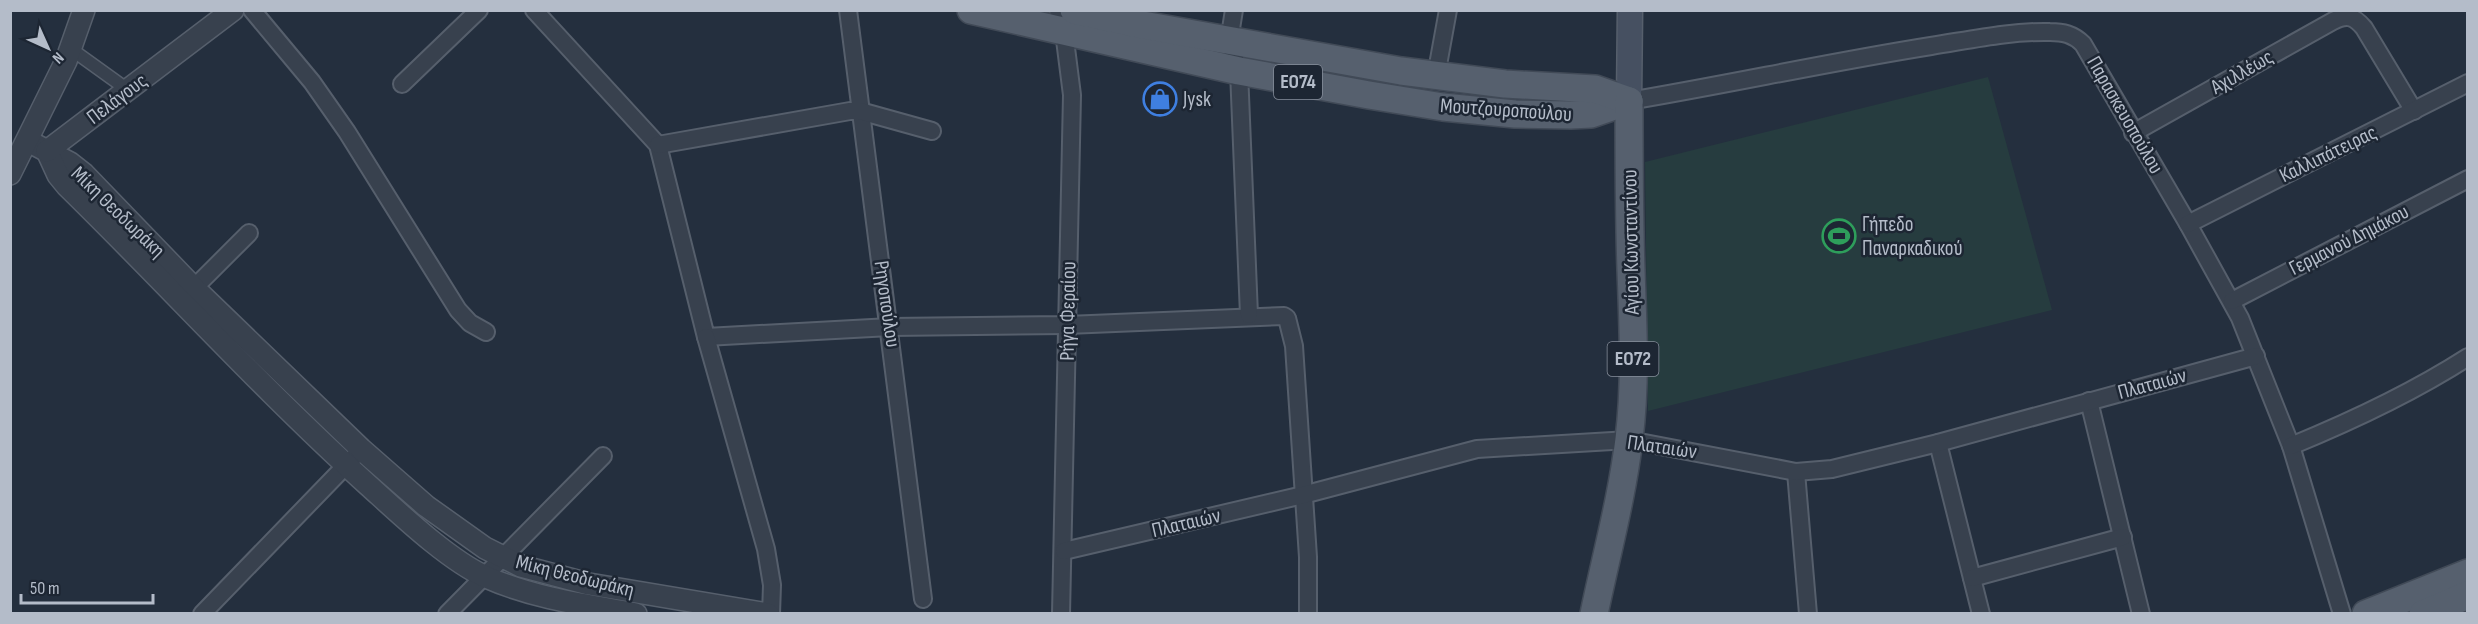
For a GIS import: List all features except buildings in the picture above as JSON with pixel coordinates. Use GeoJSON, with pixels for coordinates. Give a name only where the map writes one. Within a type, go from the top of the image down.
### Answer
{"type":"FeatureCollection","features":[{"type":"Feature","properties":{"kind":"main road","name":"Μουτζουροπούλου"},"geometry":{"type":"LineString","coordinates":[[971,10],[1065,18],[1228,41],[1436,76],[1505,84],[1595,89],[1629,101]]}},
{"type":"Feature","properties":{"kind":"main road","name":"Αγίου Κωνσταντίνου"},"geometry":{"type":"LineString","coordinates":[[1594,614],[1629,440],[1634,314],[1631,271],[1630,10]]}},
{"type":"Feature","properties":{"kind":"main road","name":"Μουτζουροπούλου"},"geometry":{"type":"LineString","coordinates":[[1065,18],[1239,71],[1411,102],[1515,114],[1591,114],[1629,101]]}},
{"type":"Feature","properties":{"kind":"main road"},"geometry":{"type":"LineString","coordinates":[[2366,614],[2468,573]]}},
{"type":"Feature","properties":{"kind":"main road"},"geometry":{"type":"LineString","coordinates":[[2423,614],[2468,595]]}},
{"type":"Feature","properties":{"kind":"street"},"geometry":{"type":"LineString","coordinates":[[10,174],[71,49],[84,10]]}},
{"type":"Feature","properties":{"kind":"street","name":"Πελάγους"},"geometry":{"type":"LineString","coordinates":[[47,151],[233,10]]}},
{"type":"Feature","properties":{"kind":"street"},"geometry":{"type":"LineString","coordinates":[[252,10],[312,82],[458,310],[470,323],[486,332]]}},
{"type":"Feature","properties":{"kind":"street"},"geometry":{"type":"LineString","coordinates":[[402,84],[479,10]]}},
{"type":"Feature","properties":{"kind":"street"},"geometry":{"type":"LineString","coordinates":[[534,10],[658,145],[706,337],[770,567],[772,585],[770,614]]}},
{"type":"Feature","properties":{"kind":"street","name":"Ρηγοπούλου"},"geometry":{"type":"LineString","coordinates":[[848,10],[924,599]]}},
{"type":"Feature","properties":{"kind":"street"},"geometry":{"type":"LineString","coordinates":[[1234,10],[1228,41],[1239,71],[1249,315]]}},
{"type":"Feature","properties":{"kind":"street"},"geometry":{"type":"LineString","coordinates":[[1436,76],[1448,10]]}},
{"type":"Feature","properties":{"kind":"street","name":"Αχιλλέως"},"geometry":{"type":"LineString","coordinates":[[2133,133],[2343,16],[2353,17],[2364,28],[2414,111]]}},
{"type":"Feature","properties":{"kind":"street","name":"Ρήγα Φεραίου"},"geometry":{"type":"LineString","coordinates":[[1061,614],[1072,95],[1065,18]]}},
{"type":"Feature","properties":{"kind":"street","name":"Παρασκευοπούλου"},"geometry":{"type":"LineString","coordinates":[[1629,101],[1883,54],[2015,33],[2068,34],[2083,44],[2232,301],[2291,446],[2342,614]]}},
{"type":"Feature","properties":{"kind":"street"},"geometry":{"type":"LineString","coordinates":[[71,49],[128,90]]}},
{"type":"Feature","properties":{"kind":"street","name":"Καλλιπάτειρας"},"geometry":{"type":"LineString","coordinates":[[2188,224],[2468,83]]}},
{"type":"Feature","properties":{"kind":"street"},"geometry":{"type":"LineString","coordinates":[[658,145],[860,111],[932,131]]}},
{"type":"Feature","properties":{"kind":"street"},"geometry":{"type":"LineString","coordinates":[[28,141],[47,151]]}},
{"type":"Feature","properties":{"kind":"street","name":"Μίκη Θεοδωράκη"},"geometry":{"type":"LineString","coordinates":[[47,151],[58,175],[67,186],[361,449],[426,506],[460,531],[503,558],[521,566],[589,584],[770,614]]}},
{"type":"Feature","properties":{"kind":"street","name":"Γερμανού Δημάκου"},"geometry":{"type":"LineString","coordinates":[[2232,301],[2468,179]]}},
{"type":"Feature","properties":{"kind":"street"},"geometry":{"type":"LineString","coordinates":[[188,294],[249,233]]}},
{"type":"Feature","properties":{"kind":"street","name":"Μίκη Θεοδωράκη"},"geometry":{"type":"LineString","coordinates":[[188,294],[346,465],[419,530],[484,576],[544,597],[636,614]]}},
{"type":"Feature","properties":{"kind":"street"},"geometry":{"type":"LineString","coordinates":[[706,337],[890,327],[1067,325],[1249,315],[1284,316],[1289,321],[1294,346],[1308,556],[1308,614]]}},
{"type":"Feature","properties":{"kind":"street","name":"Πλαταιών"},"geometry":{"type":"LineString","coordinates":[[1064,551],[1303,495],[1477,448],[1629,440],[1796,472],[1832,469],[1938,443],[2256,356]]}},
{"type":"Feature","properties":{"kind":"street"},"geometry":{"type":"LineString","coordinates":[[2291,446],[2410,391],[2468,357]]}},
{"type":"Feature","properties":{"kind":"street"},"geometry":{"type":"LineString","coordinates":[[2089,401],[2141,614]]}},
{"type":"Feature","properties":{"kind":"street"},"geometry":{"type":"LineString","coordinates":[[1938,443],[1981,614]]}},
{"type":"Feature","properties":{"kind":"street"},"geometry":{"type":"LineString","coordinates":[[202,614],[361,449]]}},
{"type":"Feature","properties":{"kind":"street"},"geometry":{"type":"LineString","coordinates":[[447,614],[603,456]]}},
{"type":"Feature","properties":{"kind":"street"},"geometry":{"type":"LineString","coordinates":[[1796,472],[1808,614]]}},
{"type":"Feature","properties":{"kind":"street"},"geometry":{"type":"LineString","coordinates":[[1972,578],[2123,537]]}},
{"type":"Feature","properties":{"kind":"green space","name":"Γήπεδο Παναρκαδικού"},"geometry":{"type":"Polygon","coordinates":[[[1988,77],[2052,310],[1648,411],[1645,162],[1988,77]]]}},
{"type":"Feature","properties":{"kind":"place","name":"Jysk"},"geometry":{"type":"Point","coordinates":[1160,99]}},
{"type":"Feature","properties":{"kind":"place","name":"Γήπεδο Παναρκαδικού"},"geometry":{"type":"Point","coordinates":[1839,236]}}]}
